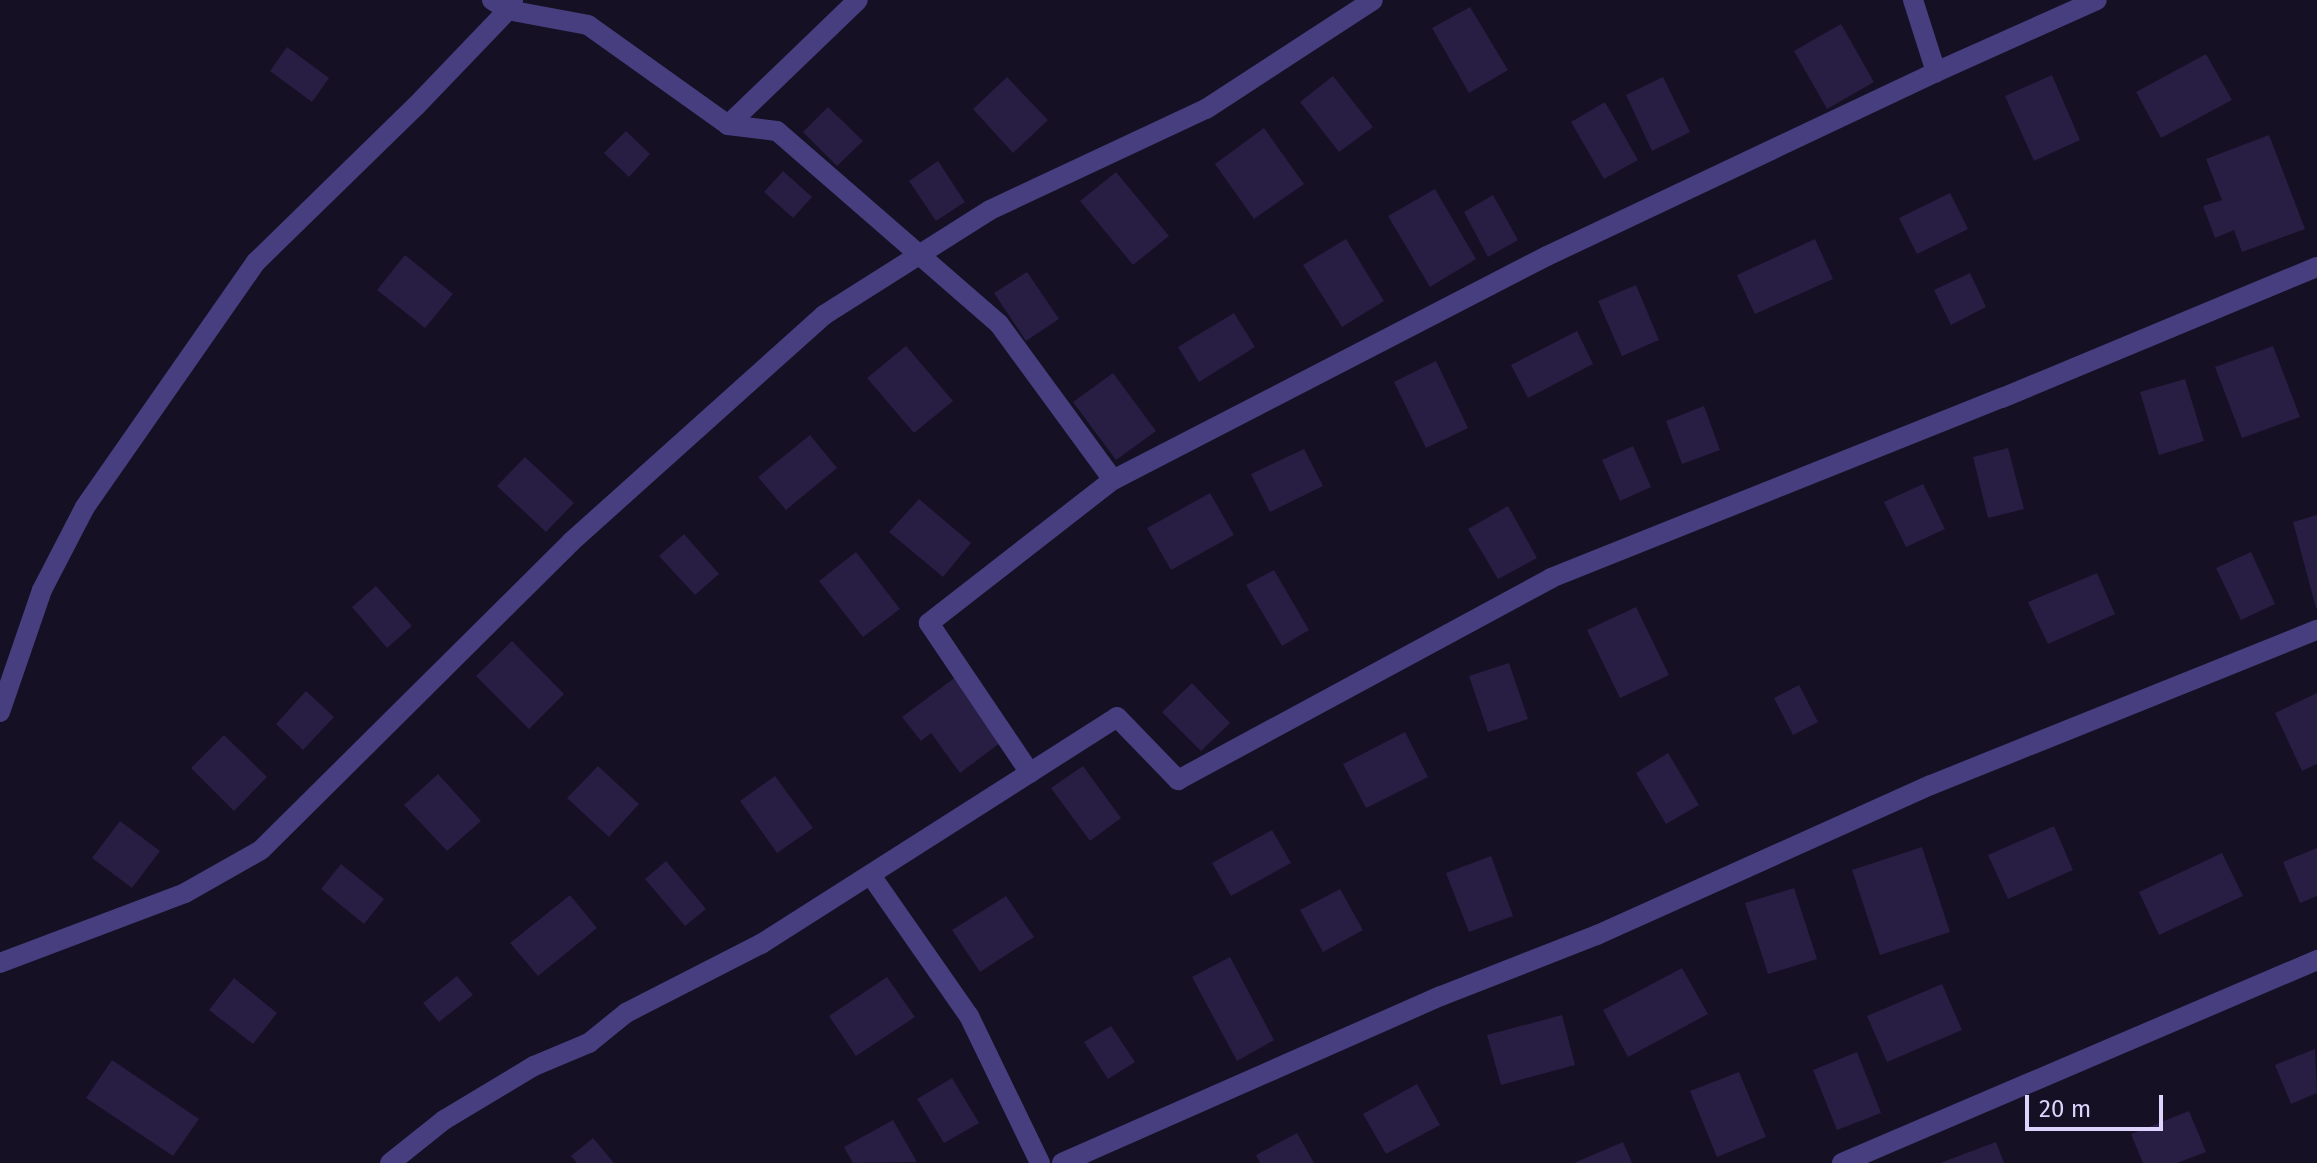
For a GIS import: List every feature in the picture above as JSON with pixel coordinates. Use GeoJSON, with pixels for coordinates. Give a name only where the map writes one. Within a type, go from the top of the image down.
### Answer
{"type":"FeatureCollection","features":[{"type":"Feature","properties":{"kind":"street"},"geometry":{"type":"LineString","coordinates":[[728,125],[858,0]]}},
{"type":"Feature","properties":{"kind":"street"},"geometry":{"type":"LineString","coordinates":[[0,963],[185,893],[261,850],[594,520],[824,315],[990,210],[1206,109],[1373,0]]}},
{"type":"Feature","properties":{"kind":"street"},"geometry":{"type":"LineString","coordinates":[[1913,0],[1936,72]]}},
{"type":"Feature","properties":{"kind":"street"},"geometry":{"type":"LineString","coordinates":[[1030,773],[929,623],[1113,480],[1547,256],[1936,72],[2097,0]]}},
{"type":"Feature","properties":{"kind":"street"},"geometry":{"type":"LineString","coordinates":[[0,712],[42,590],[85,507],[256,262],[416,106],[504,3],[588,25],[728,125],[777,131],[999,324],[1113,480]]}},
{"type":"Feature","properties":{"kind":"street"},"geometry":{"type":"LineString","coordinates":[[390,1163],[457,1112],[534,1066],[589,1043],[626,1013],[761,944],[872,877],[1117,717],[1178,780],[1551,578],[2017,393],[2317,267]]}},
{"type":"Feature","properties":{"kind":"street"},"geometry":{"type":"LineString","coordinates":[[1062,1163],[1441,996],[1597,935],[1931,785],[2317,630]]}},
{"type":"Feature","properties":{"kind":"street"},"geometry":{"type":"LineString","coordinates":[[872,877],[969,1016],[1040,1163]]}},
{"type":"Feature","properties":{"kind":"street"},"geometry":{"type":"LineString","coordinates":[[1842,1163],[2317,960]]}},
{"type":"Feature","properties":{"kind":"building"},"geometry":{"type":"Polygon","coordinates":[[[1470,7],[1508,70],[1469,93],[1432,28],[1470,7]]]}},
{"type":"Feature","properties":{"kind":"building"},"geometry":{"type":"Polygon","coordinates":[[[1841,24],[1874,82],[1827,109],[1794,51],[1841,24]]]}},
{"type":"Feature","properties":{"kind":"building"},"geometry":{"type":"Polygon","coordinates":[[[287,47],[329,78],[312,102],[270,71],[287,47]]]}},
{"type":"Feature","properties":{"kind":"building"},"geometry":{"type":"Polygon","coordinates":[[[2206,54],[2232,100],[2161,138],[2136,92],[2206,54]]]}},
{"type":"Feature","properties":{"kind":"building"},"geometry":{"type":"Polygon","coordinates":[[[2052,75],[2080,140],[2034,161],[2005,96],[2052,75]]]}},
{"type":"Feature","properties":{"kind":"building"},"geometry":{"type":"Polygon","coordinates":[[[1333,76],[1373,127],[1339,152],[1300,102],[1333,76]]]}},
{"type":"Feature","properties":{"kind":"building"},"geometry":{"type":"Polygon","coordinates":[[[1007,77],[1048,120],[1013,153],[973,109],[1007,77]]]}},
{"type":"Feature","properties":{"kind":"building"},"geometry":{"type":"Polygon","coordinates":[[[1663,77],[1690,132],[1652,151],[1626,95],[1663,77]]]}},
{"type":"Feature","properties":{"kind":"building"},"geometry":{"type":"Polygon","coordinates":[[[1605,102],[1638,160],[1604,179],[1571,122],[1605,102]]]}},
{"type":"Feature","properties":{"kind":"building"},"geometry":{"type":"Polygon","coordinates":[[[828,107],[863,141],[837,166],[803,132],[828,107]]]}},
{"type":"Feature","properties":{"kind":"building"},"geometry":{"type":"Polygon","coordinates":[[[1264,128],[1304,184],[1254,219],[1215,164],[1264,128]]]}},
{"type":"Feature","properties":{"kind":"building"},"geometry":{"type":"Polygon","coordinates":[[[626,131],[650,154],[629,177],[604,153],[626,131]]]}},
{"type":"Feature","properties":{"kind":"building"},"geometry":{"type":"Polygon","coordinates":[[[2269,135],[2305,229],[2242,252],[2234,230],[2215,238],[2203,206],[2222,200],[2206,159],[2269,135]]]}},
{"type":"Feature","properties":{"kind":"building"},"geometry":{"type":"Polygon","coordinates":[[[938,161],[965,202],[936,221],[909,181],[938,161]]]}},
{"type":"Feature","properties":{"kind":"building"},"geometry":{"type":"Polygon","coordinates":[[[783,171],[812,197],[793,218],[764,192],[783,171]]]}},
{"type":"Feature","properties":{"kind":"building"},"geometry":{"type":"Polygon","coordinates":[[[1116,172],[1169,236],[1133,265],[1080,201],[1116,172]]]}},
{"type":"Feature","properties":{"kind":"building"},"geometry":{"type":"Polygon","coordinates":[[[1435,189],[1476,259],[1430,287],[1388,216],[1435,189]]]}},
{"type":"Feature","properties":{"kind":"building"},"geometry":{"type":"Polygon","coordinates":[[[1950,193],[1968,229],[1917,254],[1899,218],[1950,193]]]}},
{"type":"Feature","properties":{"kind":"building"},"geometry":{"type":"Polygon","coordinates":[[[1493,195],[1518,240],[1488,257],[1464,212],[1493,195]]]}},
{"type":"Feature","properties":{"kind":"building"},"geometry":{"type":"Polygon","coordinates":[[[1346,239],[1384,301],[1342,327],[1303,265],[1346,239]]]}},
{"type":"Feature","properties":{"kind":"building"},"geometry":{"type":"Polygon","coordinates":[[[1815,239],[1833,279],[1755,314],[1737,275],[1815,239]]]}},
{"type":"Feature","properties":{"kind":"building"},"geometry":{"type":"Polygon","coordinates":[[[405,255],[453,294],[425,328],[377,290],[405,255]]]}},
{"type":"Feature","properties":{"kind":"building"},"geometry":{"type":"Polygon","coordinates":[[[1027,272],[1059,319],[1026,341],[994,293],[1027,272]]]}},
{"type":"Feature","properties":{"kind":"building"},"geometry":{"type":"Polygon","coordinates":[[[1970,273],[1986,307],[1951,325],[1934,290],[1970,273]]]}},
{"type":"Feature","properties":{"kind":"building"},"geometry":{"type":"Polygon","coordinates":[[[1636,285],[1659,340],[1622,356],[1598,301],[1636,285]]]}},
{"type":"Feature","properties":{"kind":"building"},"geometry":{"type":"Polygon","coordinates":[[[1234,313],[1255,347],[1199,382],[1178,347],[1234,313]]]}},
{"type":"Feature","properties":{"kind":"building"},"geometry":{"type":"Polygon","coordinates":[[[1577,331],[1593,364],[1528,398],[1511,365],[1577,331]]]}},
{"type":"Feature","properties":{"kind":"building"},"geometry":{"type":"Polygon","coordinates":[[[906,346],[953,401],[914,433],[867,378],[906,346]]]}},
{"type":"Feature","properties":{"kind":"building"},"geometry":{"type":"Polygon","coordinates":[[[2273,346],[2300,417],[2242,438],[2215,367],[2273,346]]]}},
{"type":"Feature","properties":{"kind":"building"},"geometry":{"type":"Polygon","coordinates":[[[1436,361],[1468,428],[1426,448],[1394,382],[1436,361]]]}},
{"type":"Feature","properties":{"kind":"building"},"geometry":{"type":"Polygon","coordinates":[[[1113,373],[1156,431],[1116,460],[1073,402],[1113,373]]]}},
{"type":"Feature","properties":{"kind":"building"},"geometry":{"type":"Polygon","coordinates":[[[2185,379],[2204,441],[2159,455],[2140,392],[2185,379]]]}},
{"type":"Feature","properties":{"kind":"building"},"geometry":{"type":"Polygon","coordinates":[[[1704,406],[1720,450],[1682,464],[1666,421],[1704,406]]]}},
{"type":"Feature","properties":{"kind":"building"},"geometry":{"type":"Polygon","coordinates":[[[810,435],[837,468],[786,510],[758,477],[810,435]]]}},
{"type":"Feature","properties":{"kind":"building"},"geometry":{"type":"Polygon","coordinates":[[[1633,446],[1651,487],[1620,501],[1602,460],[1633,446]]]}},
{"type":"Feature","properties":{"kind":"building"},"geometry":{"type":"Polygon","coordinates":[[[2008,448],[2024,509],[1988,518],[1973,457],[2008,448]]]}},
{"type":"Feature","properties":{"kind":"building"},"geometry":{"type":"Polygon","coordinates":[[[1304,449],[1323,486],[1270,512],[1251,474],[1304,449]]]}},
{"type":"Feature","properties":{"kind":"building"},"geometry":{"type":"Polygon","coordinates":[[[525,457],[574,503],[546,532],[497,486],[525,457]]]}},
{"type":"Feature","properties":{"kind":"building"},"geometry":{"type":"Polygon","coordinates":[[[1923,484],[1945,529],[1906,547],[1884,502],[1923,484]]]}},
{"type":"Feature","properties":{"kind":"building"},"geometry":{"type":"Polygon","coordinates":[[[1210,493],[1234,535],[1171,570],[1147,528],[1210,493]]]}},
{"type":"Feature","properties":{"kind":"building"},"geometry":{"type":"Polygon","coordinates":[[[919,499],[971,543],[943,577],[889,532],[919,499]]]}},
{"type":"Feature","properties":{"kind":"building"},"geometry":{"type":"Polygon","coordinates":[[[1508,506],[1537,558],[1498,579],[1468,529],[1508,506]]]}},
{"type":"Feature","properties":{"kind":"building"},"geometry":{"type":"Polygon","coordinates":[[[2317,515],[2317,608],[2316,608],[2293,522],[2317,515]]]}},
{"type":"Feature","properties":{"kind":"building"},"geometry":{"type":"Polygon","coordinates":[[[684,534],[719,574],[695,595],[659,556],[684,534]]]}},
{"type":"Feature","properties":{"kind":"building"},"geometry":{"type":"Polygon","coordinates":[[[856,552],[900,609],[863,637],[819,581],[856,552]]]}},
{"type":"Feature","properties":{"kind":"building"},"geometry":{"type":"Polygon","coordinates":[[[2251,552],[2275,604],[2241,620],[2216,568],[2251,552]]]}},
{"type":"Feature","properties":{"kind":"building"},"geometry":{"type":"Polygon","coordinates":[[[1274,570],[1309,630],[1282,646],[1246,585],[1274,570]]]}},
{"type":"Feature","properties":{"kind":"building"},"geometry":{"type":"Polygon","coordinates":[[[2097,573],[2115,614],[2048,644],[2028,602],[2097,573]]]}},
{"type":"Feature","properties":{"kind":"building"},"geometry":{"type":"Polygon","coordinates":[[[376,586],[412,626],[387,648],[352,607],[376,586]]]}},
{"type":"Feature","properties":{"kind":"building"},"geometry":{"type":"Polygon","coordinates":[[[1636,607],[1669,675],[1620,698],[1587,630],[1636,607]]]}},
{"type":"Feature","properties":{"kind":"building"},"geometry":{"type":"Polygon","coordinates":[[[512,641],[564,694],[529,729],[476,676],[512,641]]]}},
{"type":"Feature","properties":{"kind":"building"},"geometry":{"type":"Polygon","coordinates":[[[1509,663],[1528,719],[1488,732],[1469,676],[1509,663]]]}},
{"type":"Feature","properties":{"kind":"building"},"geometry":{"type":"Polygon","coordinates":[[[957,676],[1004,740],[960,773],[931,733],[921,741],[902,717],[957,676]]]}},
{"type":"Feature","properties":{"kind":"building"},"geometry":{"type":"Polygon","coordinates":[[[1192,683],[1230,723],[1201,751],[1162,712],[1192,683]]]}},
{"type":"Feature","properties":{"kind":"building"},"geometry":{"type":"Polygon","coordinates":[[[1799,685],[1818,722],[1793,735],[1774,698],[1799,685]]]}},
{"type":"Feature","properties":{"kind":"building"},"geometry":{"type":"Polygon","coordinates":[[[306,691],[334,717],[303,750],[276,724],[306,691]]]}},
{"type":"Feature","properties":{"kind":"building"},"geometry":{"type":"Polygon","coordinates":[[[2317,693],[2317,764],[2302,771],[2275,713],[2317,693]]]}},
{"type":"Feature","properties":{"kind":"building"},"geometry":{"type":"Polygon","coordinates":[[[1405,732],[1428,777],[1366,808],[1343,764],[1405,732]]]}},
{"type":"Feature","properties":{"kind":"building"},"geometry":{"type":"Polygon","coordinates":[[[224,735],[267,777],[234,811],[191,768],[224,735]]]}},
{"type":"Feature","properties":{"kind":"building"},"geometry":{"type":"Polygon","coordinates":[[[1668,753],[1699,805],[1666,824],[1636,773],[1668,753]]]}},
{"type":"Feature","properties":{"kind":"building"},"geometry":{"type":"Polygon","coordinates":[[[598,766],[639,804],[609,837],[567,798],[598,766]]]}},
{"type":"Feature","properties":{"kind":"building"},"geometry":{"type":"Polygon","coordinates":[[[1083,766],[1121,818],[1090,841],[1051,788],[1083,766]]]}},
{"type":"Feature","properties":{"kind":"building"},"geometry":{"type":"Polygon","coordinates":[[[438,774],[481,821],[447,851],[404,805],[438,774]]]}},
{"type":"Feature","properties":{"kind":"building"},"geometry":{"type":"Polygon","coordinates":[[[775,776],[813,828],[777,853],[740,801],[775,776]]]}},
{"type":"Feature","properties":{"kind":"building"},"geometry":{"type":"Polygon","coordinates":[[[120,821],[160,851],[132,888],[92,858],[120,821]]]}},
{"type":"Feature","properties":{"kind":"building"},"geometry":{"type":"Polygon","coordinates":[[[2054,826],[2073,870],[2008,899],[1988,855],[2054,826]]]}},
{"type":"Feature","properties":{"kind":"building"},"geometry":{"type":"Polygon","coordinates":[[[1272,830],[1291,863],[1231,896],[1212,863],[1272,830]]]}},
{"type":"Feature","properties":{"kind":"building"},"geometry":{"type":"Polygon","coordinates":[[[1922,847],[1950,932],[1880,955],[1852,870],[1922,847]]]}},
{"type":"Feature","properties":{"kind":"building"},"geometry":{"type":"Polygon","coordinates":[[[2317,848],[2317,896],[2300,903],[2283,862],[2317,848]]]}},
{"type":"Feature","properties":{"kind":"building"},"geometry":{"type":"Polygon","coordinates":[[[2222,853],[2243,896],[2159,935],[2139,892],[2222,853]]]}},
{"type":"Feature","properties":{"kind":"building"},"geometry":{"type":"Polygon","coordinates":[[[1491,856],[1513,916],[1469,932],[1446,873],[1491,856]]]}},
{"type":"Feature","properties":{"kind":"building"},"geometry":{"type":"Polygon","coordinates":[[[666,861],[706,909],[685,926],[645,879],[666,861]]]}},
{"type":"Feature","properties":{"kind":"building"},"geometry":{"type":"Polygon","coordinates":[[[341,864],[384,899],[364,924],[321,889],[341,864]]]}},
{"type":"Feature","properties":{"kind":"building"},"geometry":{"type":"Polygon","coordinates":[[[1794,888],[1817,959],[1768,974],[1745,903],[1794,888]]]}},
{"type":"Feature","properties":{"kind":"building"},"geometry":{"type":"Polygon","coordinates":[[[1340,889],[1363,930],[1323,952],[1300,910],[1340,889]]]}},
{"type":"Feature","properties":{"kind":"building"},"geometry":{"type":"Polygon","coordinates":[[[570,895],[597,928],[538,976],[510,943],[570,895]]]}},
{"type":"Feature","properties":{"kind":"building"},"geometry":{"type":"Polygon","coordinates":[[[1006,896],[1034,937],[980,972],[952,930],[1006,896]]]}},
{"type":"Feature","properties":{"kind":"building"},"geometry":{"type":"Polygon","coordinates":[[[1230,957],[1274,1040],[1237,1061],[1192,977],[1230,957]]]}},
{"type":"Feature","properties":{"kind":"building"},"geometry":{"type":"Polygon","coordinates":[[[1682,968],[1708,1014],[1628,1057],[1603,1010],[1682,968]]]}},
{"type":"Feature","properties":{"kind":"building"},"geometry":{"type":"Polygon","coordinates":[[[457,976],[473,995],[439,1022],[423,1003],[457,976]]]}},
{"type":"Feature","properties":{"kind":"building"},"geometry":{"type":"Polygon","coordinates":[[[887,977],[915,1017],[856,1056],[829,1016],[887,977]]]}},
{"type":"Feature","properties":{"kind":"building"},"geometry":{"type":"Polygon","coordinates":[[[234,978],[277,1013],[253,1044],[209,1010],[234,978]]]}},
{"type":"Feature","properties":{"kind":"building"},"geometry":{"type":"Polygon","coordinates":[[[1942,984],[1962,1030],[1887,1062],[1867,1016],[1942,984]]]}},
{"type":"Feature","properties":{"kind":"building"},"geometry":{"type":"Polygon","coordinates":[[[1562,1015],[1575,1065],[1501,1085],[1487,1035],[1562,1015]]]}},
{"type":"Feature","properties":{"kind":"building"},"geometry":{"type":"Polygon","coordinates":[[[1111,1026],[1135,1062],[1108,1079],[1084,1042],[1111,1026]]]}},
{"type":"Feature","properties":{"kind":"building"},"geometry":{"type":"Polygon","coordinates":[[[2315,1049],[2317,1093],[2291,1104],[2275,1065],[2315,1049]]]}},
{"type":"Feature","properties":{"kind":"building"},"geometry":{"type":"Polygon","coordinates":[[[1857,1052],[1881,1113],[1837,1130],[1813,1070],[1857,1052]]]}},
{"type":"Feature","properties":{"kind":"building"},"geometry":{"type":"Polygon","coordinates":[[[112,1060],[199,1119],[173,1156],[86,1098],[112,1060]]]}},
{"type":"Feature","properties":{"kind":"building"},"geometry":{"type":"Polygon","coordinates":[[[1739,1072],[1766,1137],[1717,1157],[1690,1091],[1739,1072]]]}},
{"type":"Feature","properties":{"kind":"building"},"geometry":{"type":"Polygon","coordinates":[[[952,1078],[979,1123],[944,1143],[917,1099],[952,1078]]]}},
{"type":"Feature","properties":{"kind":"building"},"geometry":{"type":"Polygon","coordinates":[[[1417,1084],[1440,1125],[1386,1154],[1363,1114],[1417,1084]]]}},
{"type":"Feature","properties":{"kind":"building"},"geometry":{"type":"Polygon","coordinates":[[[2189,1111],[2206,1152],[2177,1163],[2143,1163],[2131,1134],[2189,1111]]]}},
{"type":"Feature","properties":{"kind":"building"},"geometry":{"type":"Polygon","coordinates":[[[893,1120],[917,1162],[853,1163],[844,1147],[893,1120]]]}},
{"type":"Feature","properties":{"kind":"building"},"geometry":{"type":"Polygon","coordinates":[[[1297,1133],[1314,1163],[1260,1163],[1256,1155],[1297,1133]]]}},
{"type":"Feature","properties":{"kind":"building"},"geometry":{"type":"Polygon","coordinates":[[[593,1138],[614,1163],[577,1163],[571,1156],[593,1138]]]}},
{"type":"Feature","properties":{"kind":"building"},"geometry":{"type":"Polygon","coordinates":[[[1623,1142],[1632,1163],[1574,1163],[1623,1142]]]}},
{"type":"Feature","properties":{"kind":"building"},"geometry":{"type":"Polygon","coordinates":[[[1996,1142],[2004,1163],[1940,1163],[1996,1142]]]}}]}
